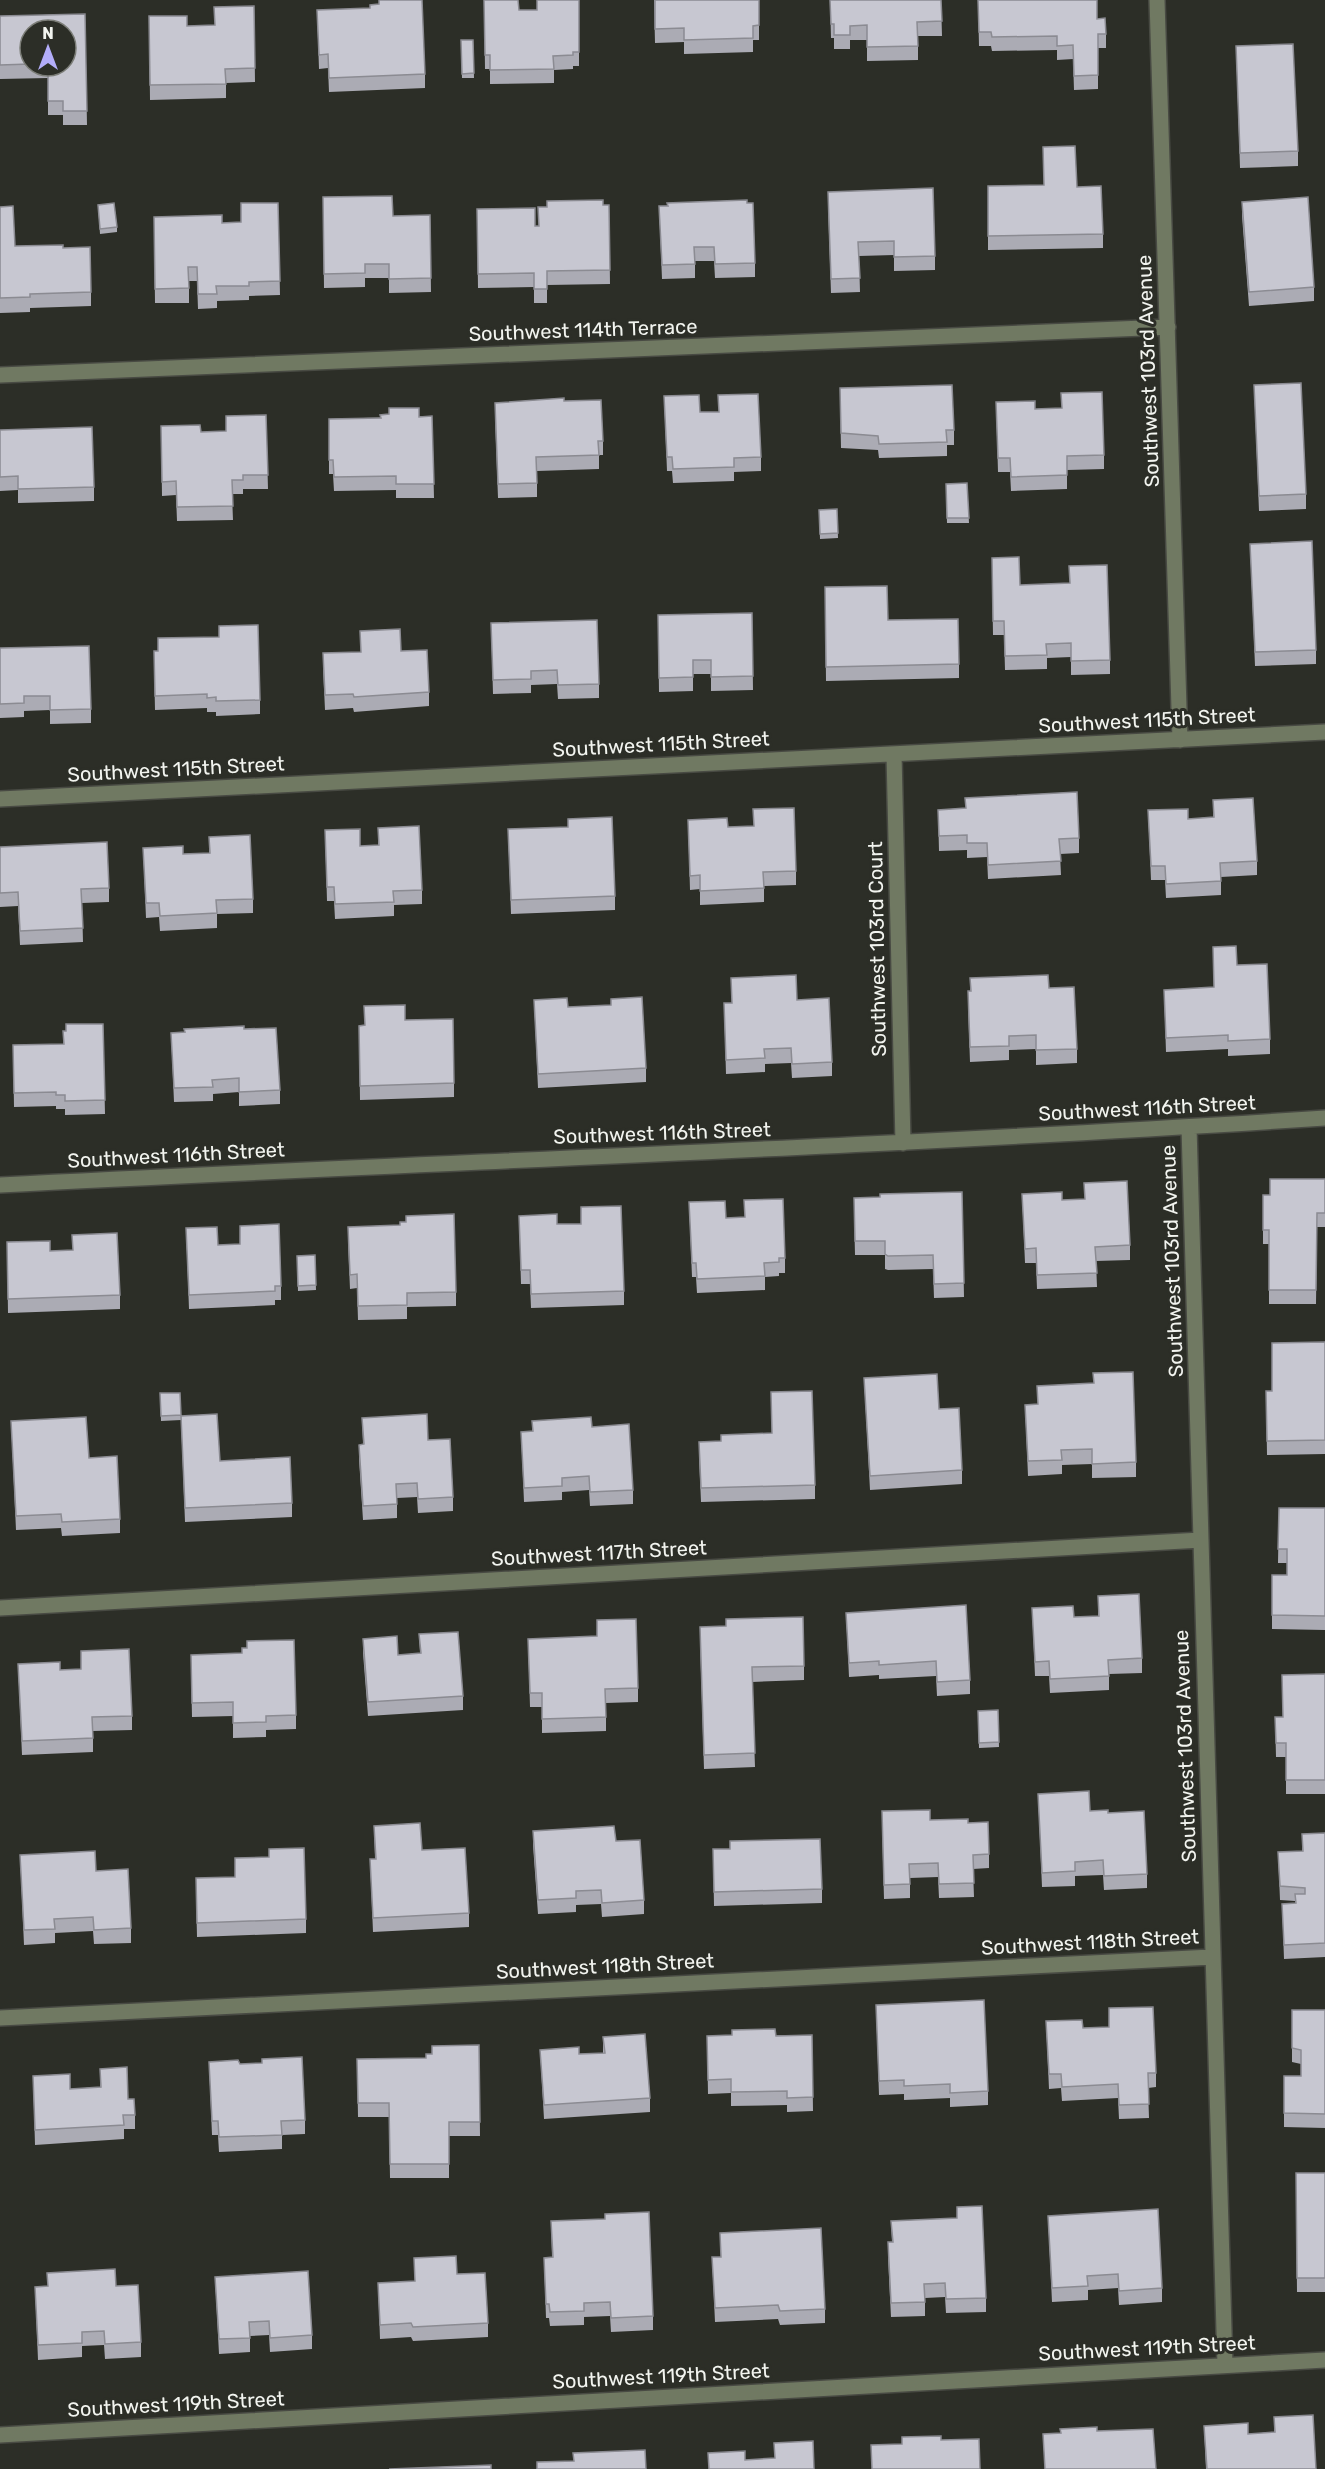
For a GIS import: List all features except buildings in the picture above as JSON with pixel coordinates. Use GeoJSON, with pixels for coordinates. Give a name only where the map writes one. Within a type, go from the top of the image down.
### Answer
{"type":"FeatureCollection","features":[{"type":"Feature","properties":{"kind":"street","name":"Southwest 103rd Avenue"},"geometry":{"type":"LineString","coordinates":[[1157,0],[1180,740]]}},
{"type":"Feature","properties":{"kind":"street","name":"Southwest 114th Terrace"},"geometry":{"type":"LineString","coordinates":[[0,375],[1168,327]]}},
{"type":"Feature","properties":{"kind":"street","name":"Southwest 115th Street"},"geometry":{"type":"LineString","coordinates":[[0,799],[1325,732]]}},
{"type":"Feature","properties":{"kind":"street","name":"Southwest 103rd Court"},"geometry":{"type":"LineString","coordinates":[[894,754],[903,1143]]}},
{"type":"Feature","properties":{"kind":"street","name":"Southwest 116th Street"},"geometry":{"type":"LineString","coordinates":[[0,1185],[903,1143],[1325,1118]]}},
{"type":"Feature","properties":{"kind":"street","name":"Southwest 103rd Avenue"},"geometry":{"type":"LineString","coordinates":[[1189,1127],[1225,2365]]}},
{"type":"Feature","properties":{"kind":"street","name":"Southwest 117th Street"},"geometry":{"type":"LineString","coordinates":[[0,1608],[1201,1540]]}},
{"type":"Feature","properties":{"kind":"street","name":"Southwest 118th Street"},"geometry":{"type":"LineString","coordinates":[[0,2018],[1212,1957]]}},
{"type":"Feature","properties":{"kind":"street","name":"Southwest 119th Street"},"geometry":{"type":"LineString","coordinates":[[0,2434],[1325,2360]]}}]}
